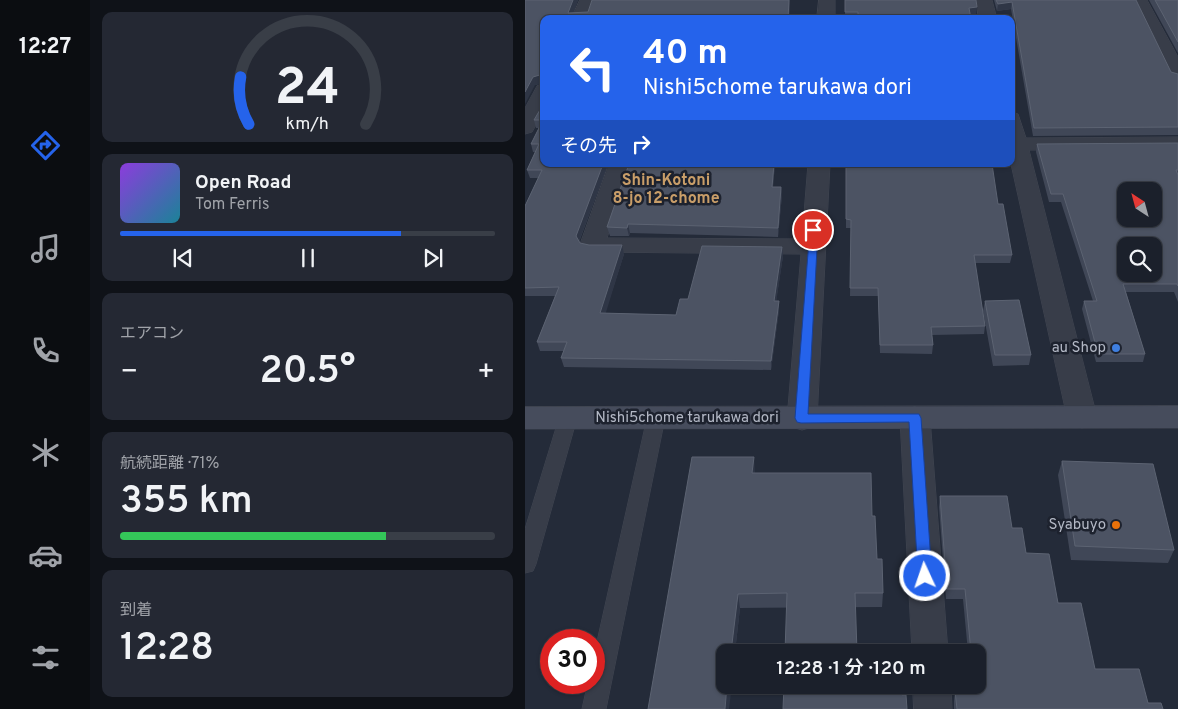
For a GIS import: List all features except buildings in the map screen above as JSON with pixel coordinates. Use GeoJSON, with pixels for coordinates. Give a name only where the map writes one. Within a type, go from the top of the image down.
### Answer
{"type":"FeatureCollection","features":[{"type":"Feature","properties":{"kind":"main road","name":"Nishi5chome tarukawa dori"},"geometry":{"type":"LineString","coordinates":[[525,418],[1178,417]]}},
{"type":"Feature","properties":{"kind":"street"},"geometry":{"type":"LineString","coordinates":[[581,15],[588,0]]}},
{"type":"Feature","properties":{"kind":"street"},"geometry":{"type":"LineString","coordinates":[[826,15],[827,0]]}},
{"type":"Feature","properties":{"kind":"street"},"geometry":{"type":"LineString","coordinates":[[983,0],[987,15]]}},
{"type":"Feature","properties":{"kind":"street"},"geometry":{"type":"LineString","coordinates":[[1139,0],[1175,65]]}},
{"type":"Feature","properties":{"kind":"street"},"geometry":{"type":"LineString","coordinates":[[525,128],[540,98]]}},
{"type":"Feature","properties":{"kind":"street"},"geometry":{"type":"LineString","coordinates":[[1015,144],[1178,143]]}},
{"type":"Feature","properties":{"kind":"street"},"geometry":{"type":"LineString","coordinates":[[1015,148],[1081,417]]}},
{"type":"Feature","properties":{"kind":"street"},"geometry":{"type":"LineString","coordinates":[[619,167],[592,245],[812,247]]}},
{"type":"Feature","properties":{"kind":"street"},"geometry":{"type":"LineString","coordinates":[[801,418],[819,167]]}},
{"type":"Feature","properties":{"kind":"street"},"geometry":{"type":"LineString","coordinates":[[915,418],[929,644]]}},
{"type":"Feature","properties":{"kind":"street"},"geometry":{"type":"LineString","coordinates":[[932,694],[933,709]]}},
{"type":"Feature","properties":{"kind":"lane"},"geometry":{"type":"LineString","coordinates":[[525,564],[568,418]]}},
{"type":"Feature","properties":{"kind":"lane"},"geometry":{"type":"LineString","coordinates":[[594,709],[656,418]]}},
{"type":"Feature","properties":{"kind":"place","name":"au Shop"},"geometry":{"type":"Point","coordinates":[1116,348]}},
{"type":"Feature","properties":{"kind":"place","name":"Syabuyo"},"geometry":{"type":"Point","coordinates":[1116,525]}},
{"type":"Feature","properties":{"kind":"district","name":"Shin-Kotoni 8-jo 12-chome"},"geometry":{"type":"Point","coordinates":[666,190]}},
{"type":"Feature","properties":{"kind":"route"},"geometry":{"type":"LineString","coordinates":[[813,230],[801,418],[915,418],[925,576]]}}]}
